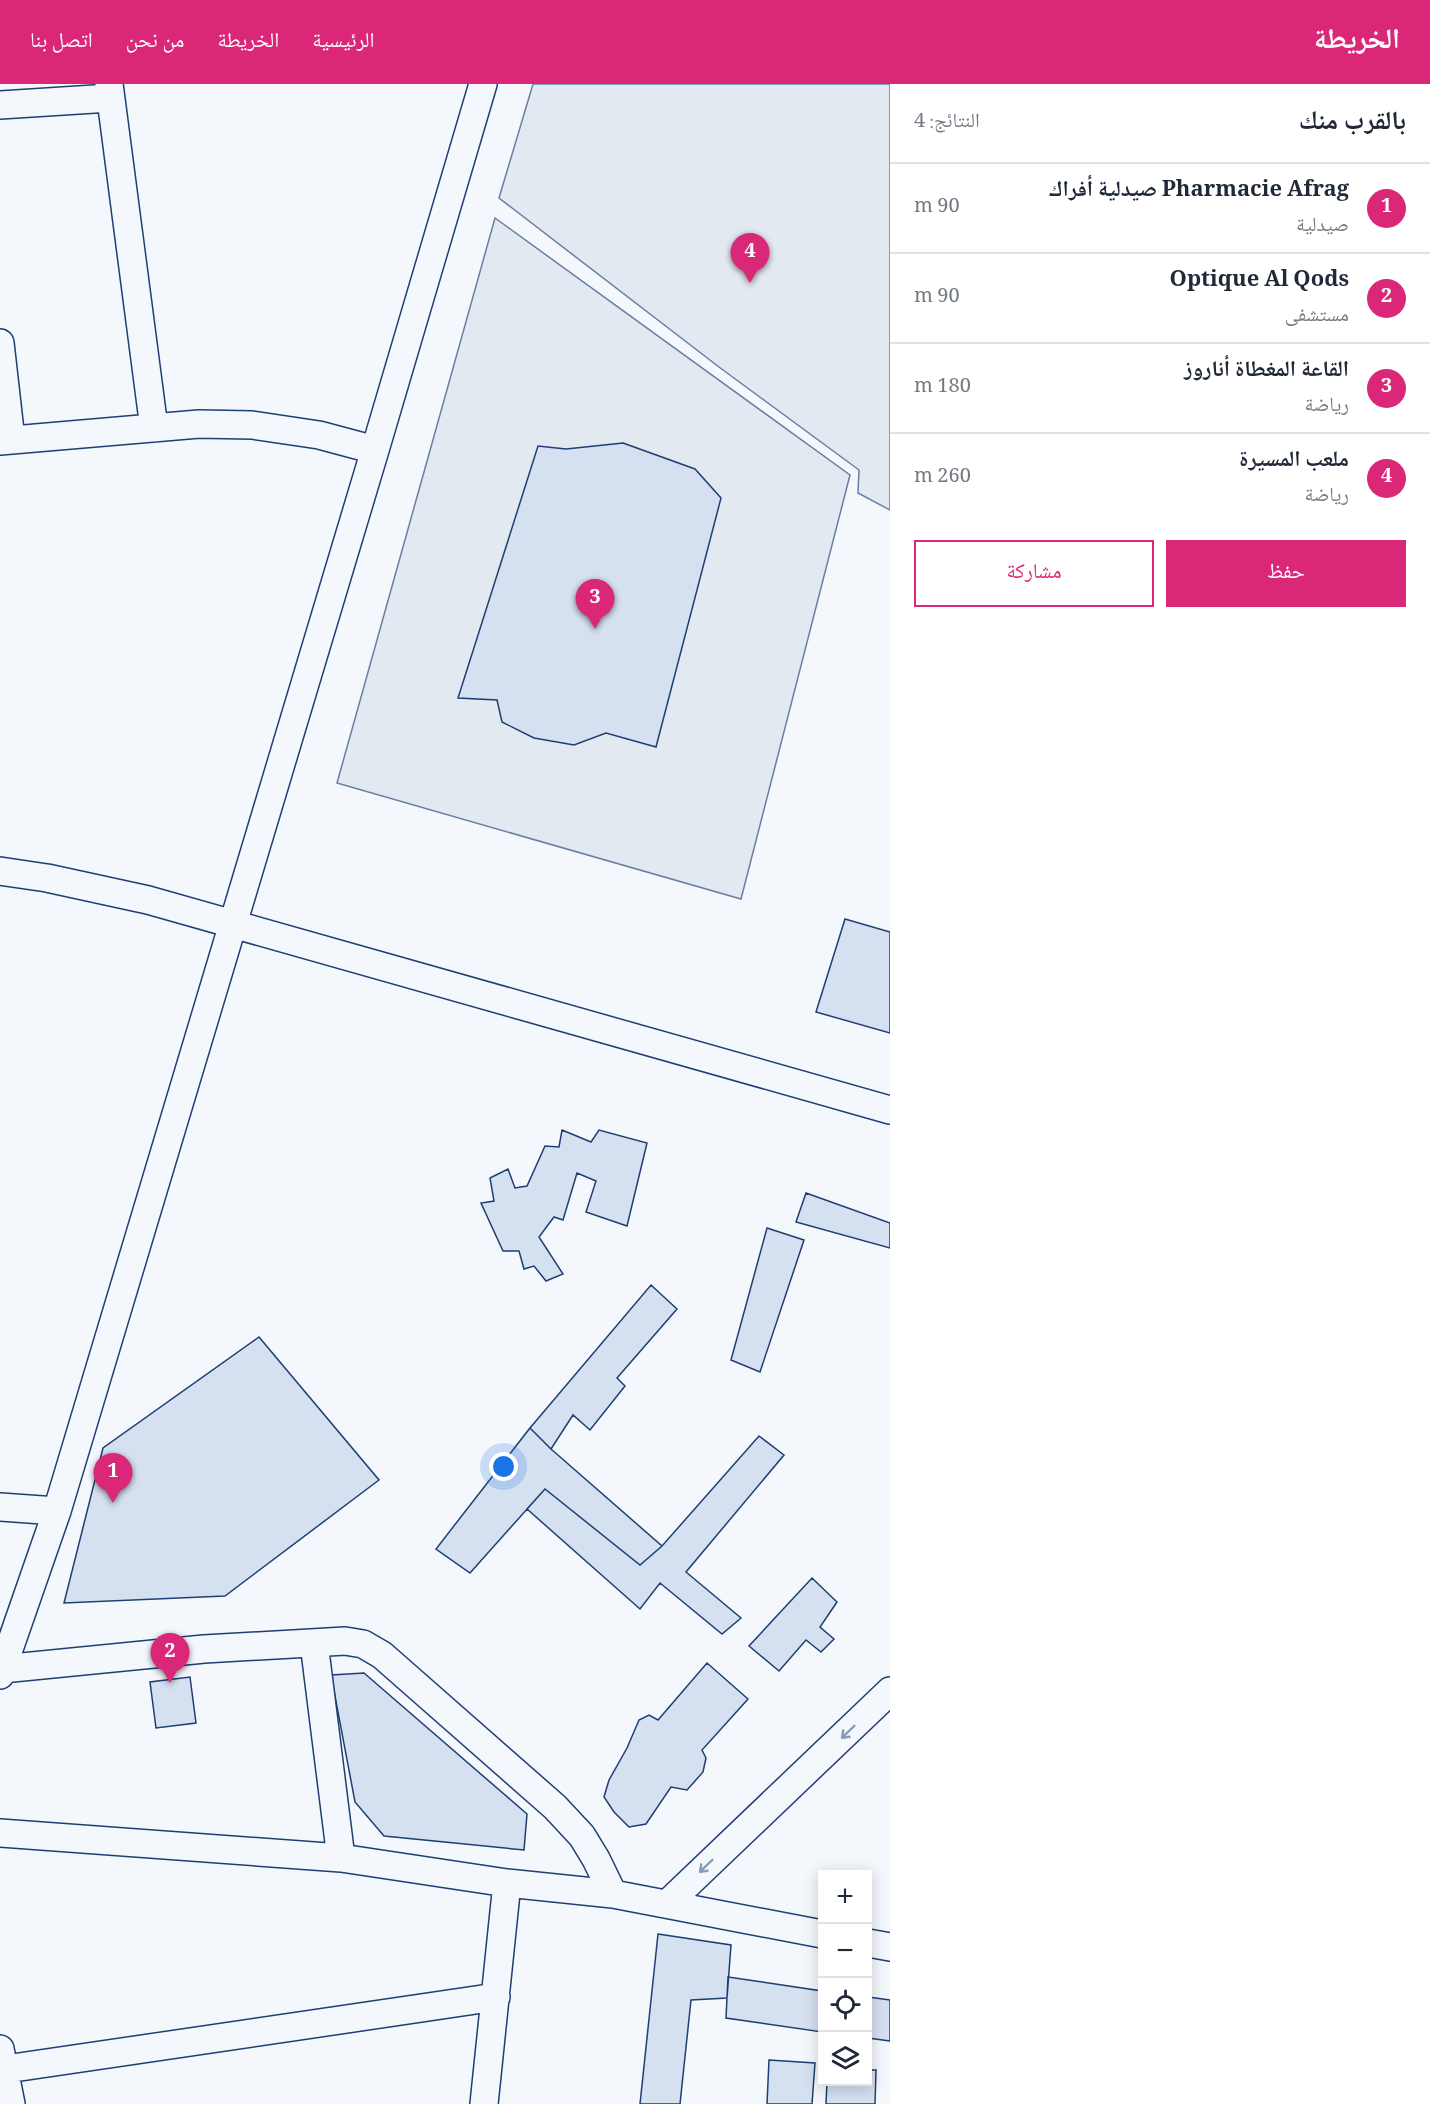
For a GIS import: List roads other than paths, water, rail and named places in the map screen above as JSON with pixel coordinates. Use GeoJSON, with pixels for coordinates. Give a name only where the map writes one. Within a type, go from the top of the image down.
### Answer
{"type":"FeatureCollection","features":[{"type":"Feature","properties":{"kind":"street"},"geometry":{"type":"LineString","coordinates":[[483,84],[57,1511],[1,1672],[204,1649],[345,1641],[363,1644],[382,1655],[555,1807],[582,1836],[613,1894]]}},
{"type":"Feature","properties":{"kind":"street"},"geometry":{"type":"LineString","coordinates":[[0,105],[109,91],[154,428]]}},
{"type":"Feature","properties":{"kind":"street"},"geometry":{"type":"LineString","coordinates":[[0,343],[6,441],[199,424],[252,425],[319,435],[375,450]]}},
{"type":"Feature","properties":{"kind":"street"},"geometry":{"type":"LineString","coordinates":[[0,871],[47,878],[148,900],[232,926],[890,1110]]}},
{"type":"Feature","properties":{"kind":"street"},"geometry":{"type":"LineString","coordinates":[[0,1507],[57,1511]]}},
{"type":"Feature","properties":{"kind":"street"},"geometry":{"type":"LineString","coordinates":[[314,1643],[341,1858]]}},
{"type":"Feature","properties":{"kind":"street"},"geometry":{"type":"LineString","coordinates":[[668,1903],[890,1692]]}},
{"type":"Feature","properties":{"kind":"street"},"geometry":{"type":"LineString","coordinates":[[0,1833],[341,1858],[507,1883],[613,1894],[818,1933]]}},
{"type":"Feature","properties":{"kind":"street"},"geometry":{"type":"LineString","coordinates":[[484,2104],[507,1883]]}},
{"type":"Feature","properties":{"kind":"street"},"geometry":{"type":"LineString","coordinates":[[872,1944],[890,1947]]}},
{"type":"Feature","properties":{"kind":"street"},"geometry":{"type":"LineString","coordinates":[[11,2104],[1,2063],[496,1997]]}},
{"type":"Feature","properties":{"kind":"place","name":"ملعب المسيرة"},"geometry":{"type":"Point","coordinates":[750,283]}},
{"type":"Feature","properties":{"kind":"place","name":"القاعة المغطاة أناروز"},"geometry":{"type":"Point","coordinates":[595,629]}},
{"type":"Feature","properties":{"kind":"place","name":"Pharmacie Afrag صيدلية أفراك"},"geometry":{"type":"Point","coordinates":[113,1503]}},
{"type":"Feature","properties":{"kind":"place","name":"Optique Al Qods"},"geometry":{"type":"Point","coordinates":[170,1683]}}]}
